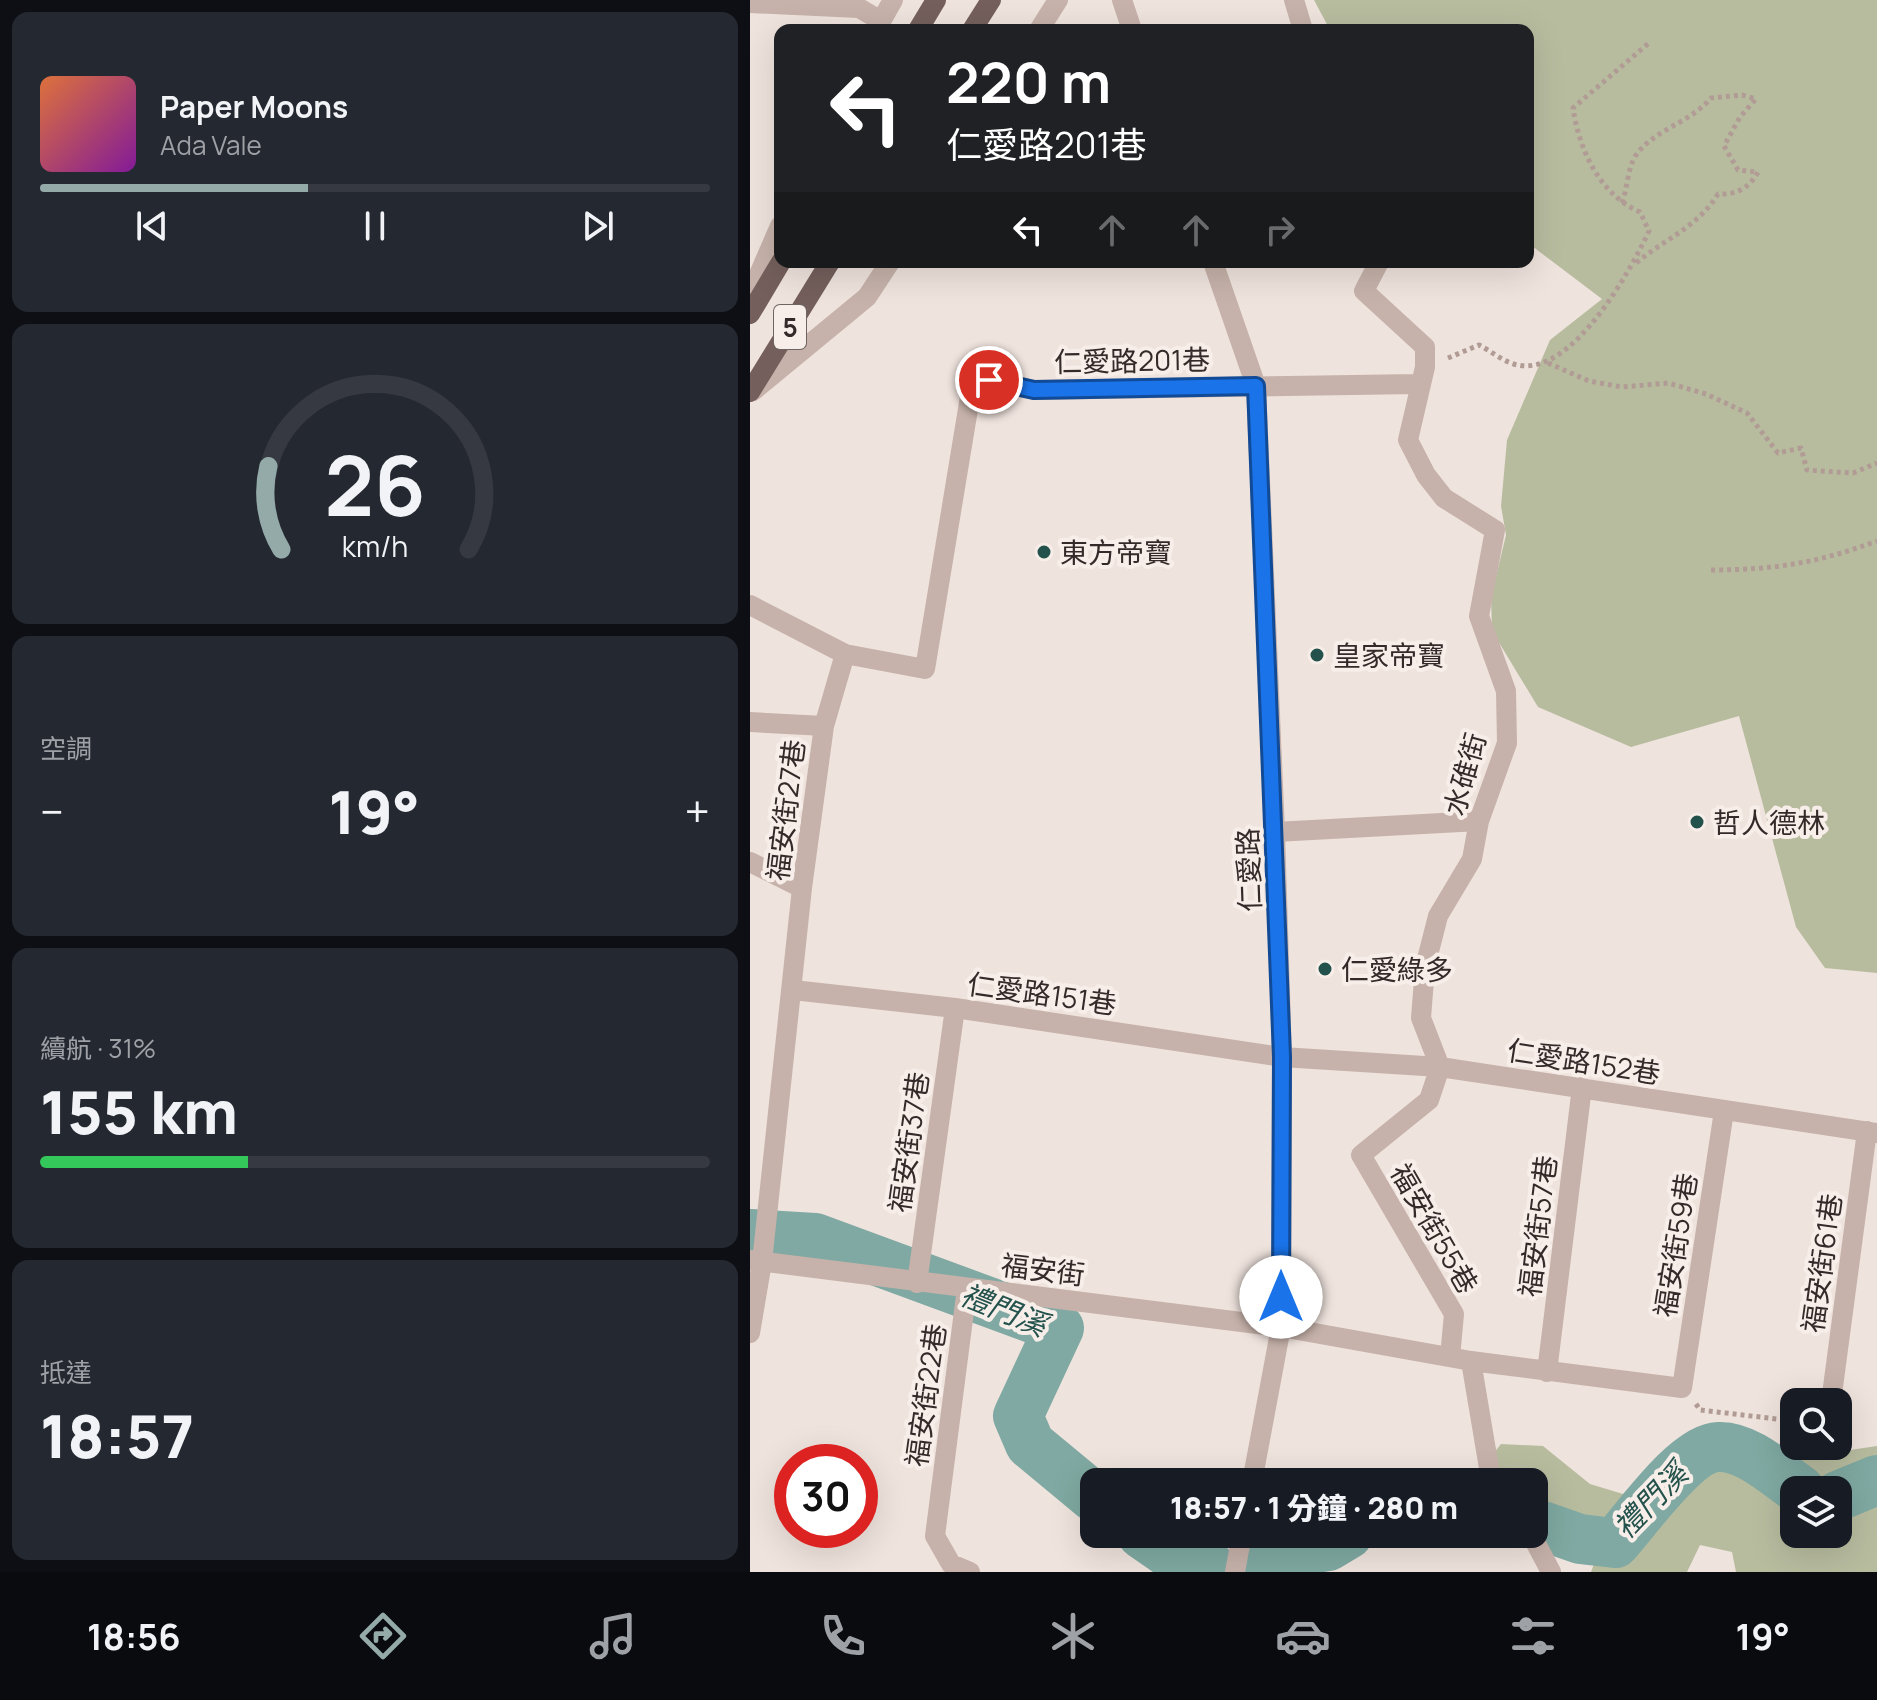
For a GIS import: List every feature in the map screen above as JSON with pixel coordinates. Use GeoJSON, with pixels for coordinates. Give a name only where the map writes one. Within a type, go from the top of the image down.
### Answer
{"type":"FeatureCollection","features":[{"type":"Feature","properties":{"kind":"main road"},"geometry":{"type":"LineString","coordinates":[[922,24],[936,0]]}},
{"type":"Feature","properties":{"kind":"main road"},"geometry":{"type":"LineString","coordinates":[[976,24],[991,0]]}},
{"type":"Feature","properties":{"kind":"main road","name":"5"},"geometry":{"type":"LineString","coordinates":[[750,314],[777,268]]}},
{"type":"Feature","properties":{"kind":"main road","name":"5"},"geometry":{"type":"LineString","coordinates":[[750,393],[826,268]]}},
{"type":"Feature","properties":{"kind":"street"},"geometry":{"type":"LineString","coordinates":[[880,24],[893,0]]}},
{"type":"Feature","properties":{"kind":"street"},"geometry":{"type":"LineString","coordinates":[[1043,24],[1058,0]]}},
{"type":"Feature","properties":{"kind":"street"},"geometry":{"type":"LineString","coordinates":[[1122,0],[1130,24]]}},
{"type":"Feature","properties":{"kind":"street"},"geometry":{"type":"LineString","coordinates":[[1294,0],[1301,24]]}},
{"type":"Feature","properties":{"kind":"street"},"geometry":{"type":"LineString","coordinates":[[750,3],[859,8],[878,24]]}},
{"type":"Feature","properties":{"kind":"street"},"geometry":{"type":"LineString","coordinates":[[750,295],[774,240]]}},
{"type":"Feature","properties":{"kind":"street"},"geometry":{"type":"LineString","coordinates":[[750,393],[867,297],[886,268]]}},
{"type":"Feature","properties":{"kind":"street","name":"仁愛路"},"geometry":{"type":"LineString","coordinates":[[1215,268],[1256,386],[1275,832],[1282,1057],[1281,1327],[1255,1468]]}},
{"type":"Feature","properties":{"kind":"street"},"geometry":{"type":"LineString","coordinates":[[1256,386],[1421,376],[1425,347],[1364,291],[1376,268]]}},
{"type":"Feature","properties":{"kind":"street","name":"水碓街"},"geometry":{"type":"LineString","coordinates":[[1421,376],[1408,440],[1426,475],[1444,498],[1495,530],[1479,616],[1506,691],[1507,743],[1479,821],[1472,859],[1438,916],[1425,967],[1421,1018],[1440,1067]]}},
{"type":"Feature","properties":{"kind":"street","name":"仁愛路201巷"},"geometry":{"type":"LineString","coordinates":[[845,654],[925,669],[970,397],[989,380],[1034,390],[1256,386]]}},
{"type":"Feature","properties":{"kind":"street"},"geometry":{"type":"LineString","coordinates":[[750,605],[845,654]]}},
{"type":"Feature","properties":{"kind":"street","name":"福安街27巷"},"geometry":{"type":"LineString","coordinates":[[750,1333],[756,1261],[777,1131],[802,888],[824,726],[845,654]]}},
{"type":"Feature","properties":{"kind":"street"},"geometry":{"type":"LineString","coordinates":[[750,722],[824,726]]}},
{"type":"Feature","properties":{"kind":"street"},"geometry":{"type":"LineString","coordinates":[[1275,832],[1479,821]]}},
{"type":"Feature","properties":{"kind":"street"},"geometry":{"type":"LineString","coordinates":[[750,862],[802,888]]}},
{"type":"Feature","properties":{"kind":"street","name":"仁愛路151巷"},"geometry":{"type":"LineString","coordinates":[[793,990],[955,1008],[1282,1057]]}},
{"type":"Feature","properties":{"kind":"street","name":"福安街37巷"},"geometry":{"type":"LineString","coordinates":[[917,1283],[955,1008]]}},
{"type":"Feature","properties":{"kind":"street","name":"仁愛路152巷"},"geometry":{"type":"LineString","coordinates":[[1282,1057],[1440,1067],[1872,1132]]}},
{"type":"Feature","properties":{"kind":"street","name":"福安街55巷"},"geometry":{"type":"LineString","coordinates":[[1440,1067],[1429,1100],[1361,1155],[1454,1314],[1450,1357]]}},
{"type":"Feature","properties":{"kind":"street","name":"福安街57巷"},"geometry":{"type":"LineString","coordinates":[[1547,1372],[1582,1087]]}},
{"type":"Feature","properties":{"kind":"street","name":"福安街59巷"},"geometry":{"type":"LineString","coordinates":[[1682,1388],[1724,1111]]}},
{"type":"Feature","properties":{"kind":"street","name":"福安街61巷"},"geometry":{"type":"LineString","coordinates":[[1833,1388],[1872,1132]]}},
{"type":"Feature","properties":{"kind":"street","name":"福安街"},"geometry":{"type":"LineString","coordinates":[[756,1261],[1281,1327],[1471,1361],[1682,1388]]}},
{"type":"Feature","properties":{"kind":"street","name":"福安街22巷"},"geometry":{"type":"LineString","coordinates":[[967,1288],[935,1536],[951,1564],[970,1572]]}},
{"type":"Feature","properties":{"kind":"street"},"geometry":{"type":"LineString","coordinates":[[1471,1361],[1491,1468]]}},
{"type":"Feature","properties":{"kind":"street"},"geometry":{"type":"LineString","coordinates":[[1235,1572],[1239,1548]]}},
{"type":"Feature","properties":{"kind":"street"},"geometry":{"type":"LineString","coordinates":[[1539,1548],[1551,1572]]}},
{"type":"Feature","properties":{"kind":"path"},"geometry":{"type":"LineString","coordinates":[[1548,363],[1597,318],[1632,267],[1649,231],[1640,212],[1622,204],[1597,173],[1578,141],[1573,108],[1650,42]]}},
{"type":"Feature","properties":{"kind":"path"},"geometry":{"type":"LineString","coordinates":[[1622,204],[1635,156],[1658,136],[1699,112],[1711,98],[1742,95],[1756,99],[1740,117],[1724,146],[1738,170],[1758,172],[1750,186],[1730,194],[1718,194],[1706,213],[1686,232],[1661,242],[1632,267]]}},
{"type":"Feature","properties":{"kind":"path"},"geometry":{"type":"LineString","coordinates":[[1421,376],[1479,345],[1518,365],[1548,363],[1589,381],[1622,387],[1668,383],[1706,394],[1747,413],[1778,453],[1801,448],[1807,470],[1853,473],[1877,463]]}},
{"type":"Feature","properties":{"kind":"path"},"geometry":{"type":"LineString","coordinates":[[1711,570],[1773,570],[1846,553],[1877,541]]}},
{"type":"Feature","properties":{"kind":"path"},"geometry":{"type":"LineString","coordinates":[[1682,1388],[1700,1410],[1780,1419]]}},
{"type":"Feature","properties":{"kind":"green space"},"geometry":{"type":"Polygon","coordinates":[[[1314,0],[1877,0],[1877,973],[1825,968],[1796,927],[1739,716],[1631,747],[1538,707],[1492,631],[1491,597],[1506,535],[1501,506],[1507,440],[1550,340],[1602,299],[1534,248],[1534,24],[1327,24],[1314,0]]]}},
{"type":"Feature","properties":{"kind":"green space"},"geometry":{"type":"Polygon","coordinates":[[[1690,1435],[1728,1435],[1780,1453],[1780,1460],[1852,1460],[1852,1450],[1877,1446],[1877,1572],[1736,1572],[1732,1552],[1700,1545],[1687,1572],[1591,1572],[1598,1553],[1588,1530],[1548,1509],[1548,1468],[1497,1468],[1492,1455],[1501,1444],[1543,1446],[1590,1484],[1623,1494],[1690,1435]]]}},
{"type":"Feature","properties":{"kind":"waterway","name":"禮門溪"},"geometry":{"type":"LineString","coordinates":[[750,1234],[815,1238],[1059,1328],[1018,1416],[1030,1444],[1080,1485]]}},
{"type":"Feature","properties":{"kind":"waterway","name":"禮門溪"},"geometry":{"type":"LineString","coordinates":[[1548,1528],[1580,1539],[1615,1543],[1677,1471],[1705,1450],[1718,1447],[1740,1451],[1781,1476]]}},
{"type":"Feature","properties":{"kind":"waterway","name":"禮門溪"},"geometry":{"type":"LineString","coordinates":[[1852,1490],[1877,1480]]}},
{"type":"Feature","properties":{"kind":"waterway","name":"禮門溪"},"geometry":{"type":"LineString","coordinates":[[1162,1548],[1194,1570],[1210,1566]]}},
{"type":"Feature","properties":{"kind":"waterway","name":"禮門溪"},"geometry":{"type":"LineString","coordinates":[[1263,1557],[1316,1548]]}},
{"type":"Feature","properties":{"kind":"place","name":"東方帝寶"},"geometry":{"type":"Point","coordinates":[1044,552]}},
{"type":"Feature","properties":{"kind":"place","name":"皇家帝寶"},"geometry":{"type":"Point","coordinates":[1317,655]}},
{"type":"Feature","properties":{"kind":"place","name":"哲人德林"},"geometry":{"type":"Point","coordinates":[1697,822]}},
{"type":"Feature","properties":{"kind":"place","name":"仁愛綠多"},"geometry":{"type":"Point","coordinates":[1325,969]}},
{"type":"Feature","properties":{"kind":"route"},"geometry":{"type":"LineString","coordinates":[[989,380],[1034,390],[1256,386],[1282,1057],[1281,1297]]}}]}
